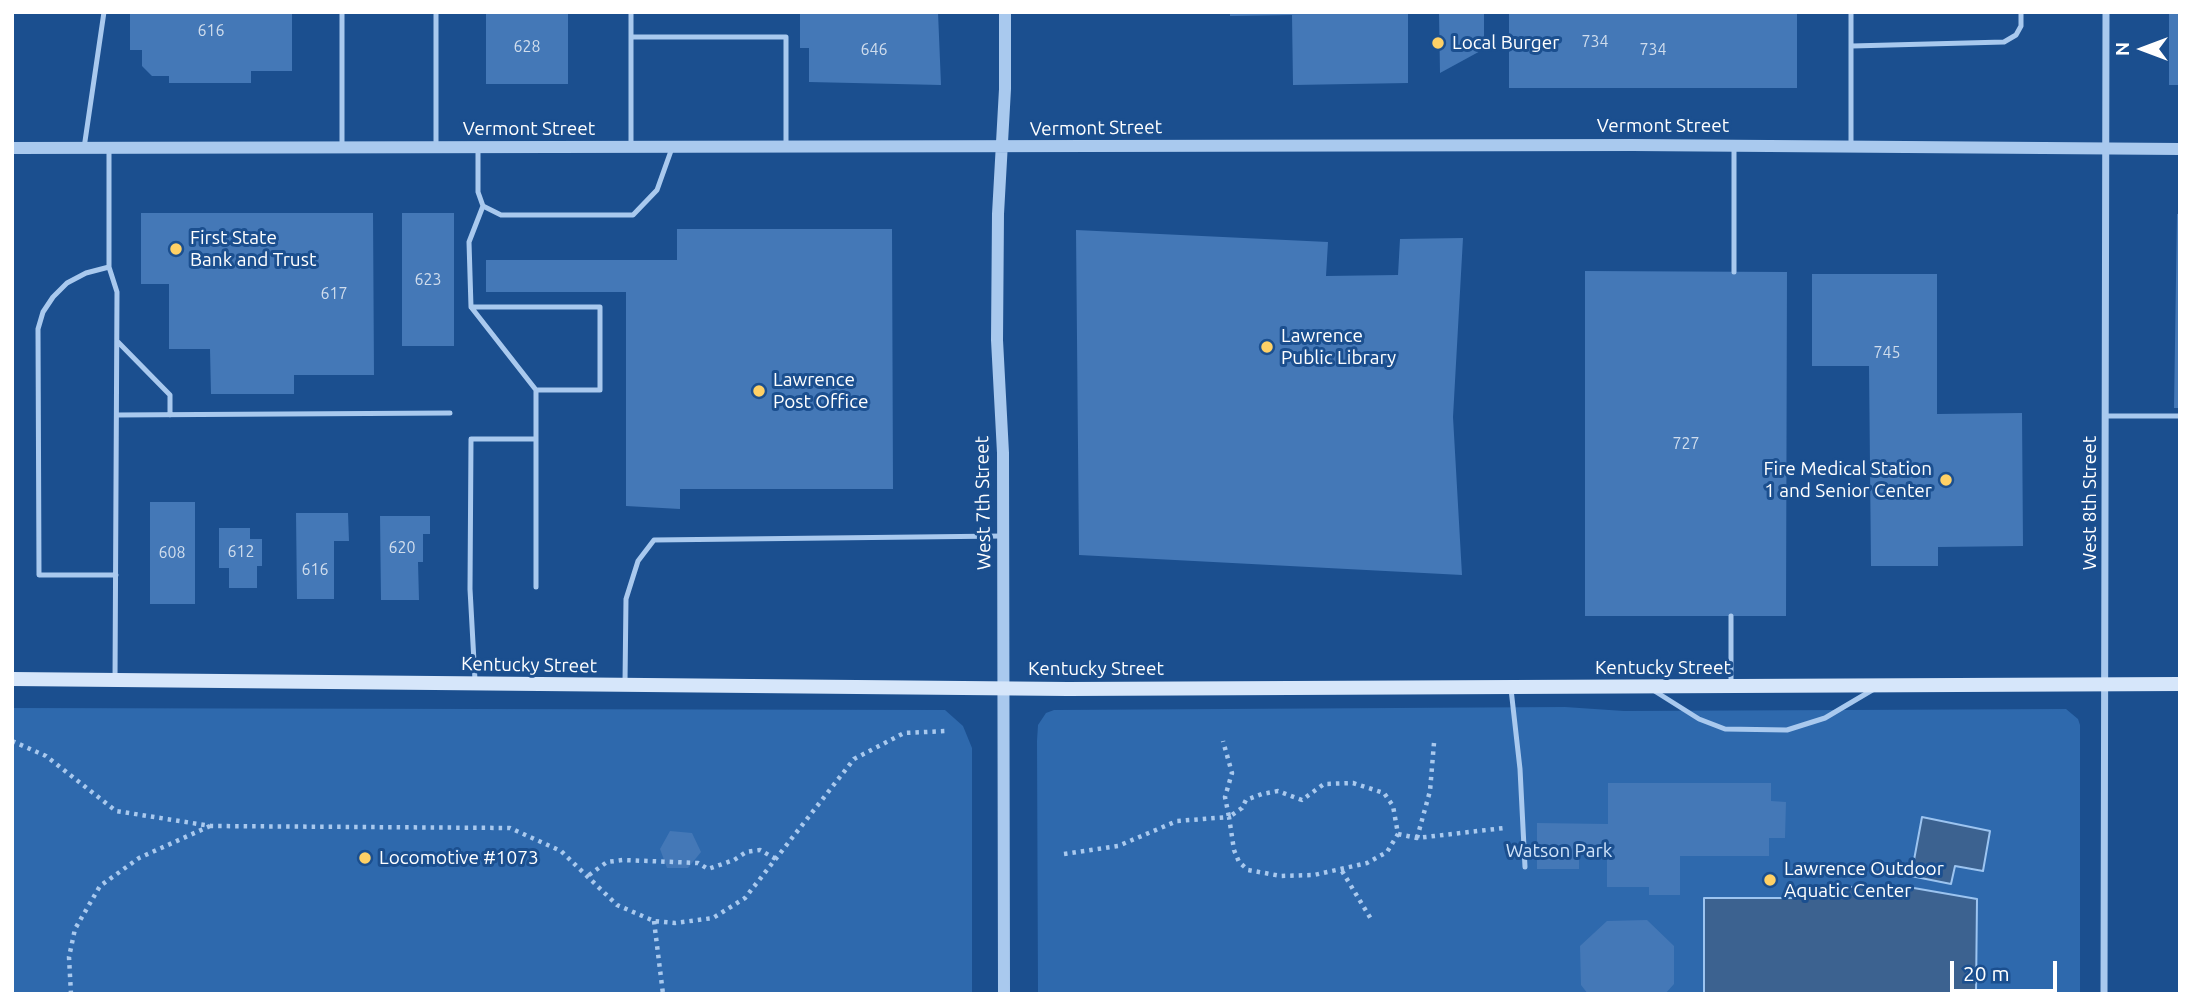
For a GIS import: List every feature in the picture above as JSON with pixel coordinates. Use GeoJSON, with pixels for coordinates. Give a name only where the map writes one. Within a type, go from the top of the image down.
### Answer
{"type":"FeatureCollection","features":[{"type":"Feature","properties":{"kind":"main road","name":"Kentucky Street"},"geometry":{"type":"LineString","coordinates":[[12,679],[1003,689],[2180,684]]}},
{"type":"Feature","properties":{"kind":"street","name":"West 7th Street"},"geometry":{"type":"LineString","coordinates":[[1004,994],[1003,453],[997,340],[1005,12]]}},
{"type":"Feature","properties":{"kind":"street","name":"West 8th Street"},"geometry":{"type":"LineString","coordinates":[[2104,994],[2106,12]]}},
{"type":"Feature","properties":{"kind":"street","name":"Vermont Street"},"geometry":{"type":"LineString","coordinates":[[12,148],[1734,145],[2180,149]]}},
{"type":"Feature","properties":{"kind":"lane"},"geometry":{"type":"LineString","coordinates":[[84,148],[104,12]]}},
{"type":"Feature","properties":{"kind":"lane"},"geometry":{"type":"LineString","coordinates":[[342,12],[342,148]]}},
{"type":"Feature","properties":{"kind":"lane"},"geometry":{"type":"LineString","coordinates":[[436,12],[436,148]]}},
{"type":"Feature","properties":{"kind":"lane"},"geometry":{"type":"LineString","coordinates":[[631,12],[631,148]]}},
{"type":"Feature","properties":{"kind":"lane"},"geometry":{"type":"LineString","coordinates":[[1851,12],[1851,148]]}},
{"type":"Feature","properties":{"kind":"lane"},"geometry":{"type":"LineString","coordinates":[[1852,46],[2004,42],[2016,35],[2021,26],[2021,12]]}},
{"type":"Feature","properties":{"kind":"lane"},"geometry":{"type":"LineString","coordinates":[[631,37],[786,37],[786,148]]}},
{"type":"Feature","properties":{"kind":"lane"},"geometry":{"type":"LineString","coordinates":[[1734,145],[1734,272]]}},
{"type":"Feature","properties":{"kind":"lane"},"geometry":{"type":"LineString","coordinates":[[109,148],[109,267],[117,292],[115,680]]}},
{"type":"Feature","properties":{"kind":"lane"},"geometry":{"type":"LineString","coordinates":[[478,148],[478,192],[483,206],[469,242],[471,307],[536,390],[536,587]]}},
{"type":"Feature","properties":{"kind":"lane"},"geometry":{"type":"LineString","coordinates":[[483,206],[501,215],[633,215],[657,190],[672,148]]}},
{"type":"Feature","properties":{"kind":"lane"},"geometry":{"type":"LineString","coordinates":[[109,267],[86,273],[67,283],[43,312],[38,329],[39,575],[116,575]]}},
{"type":"Feature","properties":{"kind":"lane"},"geometry":{"type":"LineString","coordinates":[[471,307],[600,307],[600,390],[536,390]]}},
{"type":"Feature","properties":{"kind":"lane"},"geometry":{"type":"LineString","coordinates":[[117,341],[170,395],[170,415]]}},
{"type":"Feature","properties":{"kind":"lane"},"geometry":{"type":"LineString","coordinates":[[117,415],[450,413]]}},
{"type":"Feature","properties":{"kind":"lane"},"geometry":{"type":"LineString","coordinates":[[2106,416],[2180,416]]}},
{"type":"Feature","properties":{"kind":"lane"},"geometry":{"type":"LineString","coordinates":[[475,684],[470,589],[471,439],[536,439]]}},
{"type":"Feature","properties":{"kind":"lane"},"geometry":{"type":"LineString","coordinates":[[625,685],[626,599],[638,561],[654,540],[1003,536]]}},
{"type":"Feature","properties":{"kind":"lane"},"geometry":{"type":"LineString","coordinates":[[1731,616],[1731,686]]}},
{"type":"Feature","properties":{"kind":"lane"},"geometry":{"type":"LineString","coordinates":[[1649,687],[1699,719],[1725,729],[1787,730],[1825,718],[1880,685]]}},
{"type":"Feature","properties":{"kind":"lane"},"geometry":{"type":"LineString","coordinates":[[1510,687],[1525,867]]}},
{"type":"Feature","properties":{"kind":"path"},"geometry":{"type":"LineString","coordinates":[[12,741],[46,756],[116,811],[211,826],[510,828],[561,851],[617,905],[654,921],[697,921],[713,918],[730,910],[758,886],[854,759],[904,733],[946,732]]}},
{"type":"Feature","properties":{"kind":"path"},"geometry":{"type":"LineString","coordinates":[[1064,854],[1118,846],[1177,821],[1229,817],[1242,808],[1246,800],[1262,794],[1278,791],[1302,800],[1324,784],[1353,783],[1384,793],[1392,806],[1398,834],[1387,852],[1367,863],[1342,871],[1281,876],[1248,870],[1239,862],[1234,850],[1229,817],[1224,797],[1232,773],[1223,741]]}},
{"type":"Feature","properties":{"kind":"path"},"geometry":{"type":"LineString","coordinates":[[1417,838],[1430,791],[1434,743]]}},
{"type":"Feature","properties":{"kind":"path"},"geometry":{"type":"LineString","coordinates":[[71,994],[69,957],[75,929],[100,886],[139,858],[211,826]]}},
{"type":"Feature","properties":{"kind":"path"},"geometry":{"type":"LineString","coordinates":[[1398,834],[1417,838],[1523,826]]}},
{"type":"Feature","properties":{"kind":"path"},"geometry":{"type":"LineString","coordinates":[[589,876],[607,862],[623,860],[698,863],[708,869],[734,860],[746,852],[760,850],[776,859]]}},
{"type":"Feature","properties":{"kind":"path"},"geometry":{"type":"LineString","coordinates":[[1342,871],[1371,919]]}},
{"type":"Feature","properties":{"kind":"path"},"geometry":{"type":"LineString","coordinates":[[654,921],[663,994]]}},
{"type":"Feature","properties":{"kind":"green space","name":"Watson Park"},"geometry":{"type":"Polygon","coordinates":[[[1565,707],[1624,711],[2066,709],[2078,719],[2080,725],[2080,994],[1038,994],[1037,741],[1038,725],[1046,713],[1054,710],[1565,707]]]}},
{"type":"Feature","properties":{"kind":"green space"},"geometry":{"type":"Polygon","coordinates":[[[12,708],[945,710],[963,726],[972,748],[972,994],[12,994],[12,708]]]}},
{"type":"Feature","properties":{"kind":"shaded area"},"geometry":{"type":"Polygon","coordinates":[[[1922,817],[1990,831],[1983,871],[1955,866],[1951,884],[1911,876],[1922,817]]]}},
{"type":"Feature","properties":{"kind":"shaded area"},"geometry":{"type":"Polygon","coordinates":[[[1833,887],[1908,887],[1977,899],[1976,994],[1704,994],[1704,898],[1832,898],[1833,887]]]}},
{"type":"Feature","properties":{"kind":"building"},"geometry":{"type":"Polygon","coordinates":[[[130,12],[292,12],[292,71],[251,71],[251,83],[169,83],[169,76],[152,76],[142,66],[142,50],[130,50],[130,12]]]}},
{"type":"Feature","properties":{"kind":"building"},"geometry":{"type":"Polygon","coordinates":[[[486,12],[568,12],[568,84],[486,84],[486,12]]]}},
{"type":"Feature","properties":{"kind":"building"},"geometry":{"type":"Polygon","coordinates":[[[800,12],[938,12],[941,85],[809,82],[809,48],[800,48],[800,12]]]}},
{"type":"Feature","properties":{"kind":"building"},"geometry":{"type":"Polygon","coordinates":[[[1230,12],[1408,12],[1408,83],[1293,85],[1292,15],[1230,16],[1230,12]]]}},
{"type":"Feature","properties":{"kind":"building"},"geometry":{"type":"Polygon","coordinates":[[[1439,12],[1484,12],[1484,49],[1440,73],[1439,12]]]}},
{"type":"Feature","properties":{"kind":"building"},"geometry":{"type":"Polygon","coordinates":[[[1509,12],[1797,12],[1797,88],[1509,88],[1509,12]]]}},
{"type":"Feature","properties":{"kind":"building"},"geometry":{"type":"Polygon","coordinates":[[[2169,12],[2180,12],[2180,85],[2169,85],[2169,12]]]}},
{"type":"Feature","properties":{"kind":"building"},"geometry":{"type":"Polygon","coordinates":[[[141,213],[373,213],[374,375],[294,375],[294,394],[211,394],[210,349],[169,349],[169,284],[141,284],[141,213]]]}},
{"type":"Feature","properties":{"kind":"building"},"geometry":{"type":"Polygon","coordinates":[[[402,213],[454,213],[454,346],[402,346],[402,213]]]}},
{"type":"Feature","properties":{"kind":"building"},"geometry":{"type":"Polygon","coordinates":[[[2177,214],[2180,214],[2180,408],[2174,408],[2177,214]]]}},
{"type":"Feature","properties":{"kind":"building","name":"Lawrence Post Office"},"geometry":{"type":"Polygon","coordinates":[[[677,229],[892,229],[893,489],[680,489],[680,509],[626,506],[626,292],[486,292],[486,260],[677,260],[677,229]]]}},
{"type":"Feature","properties":{"kind":"building","name":"Lawrence Public Library"},"geometry":{"type":"Polygon","coordinates":[[[1076,230],[1328,242],[1326,276],[1398,275],[1400,239],[1463,238],[1453,417],[1462,575],[1079,555],[1076,230]]]}},
{"type":"Feature","properties":{"kind":"building"},"geometry":{"type":"Polygon","coordinates":[[[1585,271],[1787,272],[1786,616],[1585,616],[1585,271]]]}},
{"type":"Feature","properties":{"kind":"building","name":"Fire Medical Station 1 and Senior Center"},"geometry":{"type":"Polygon","coordinates":[[[1812,274],[1937,274],[1937,414],[2022,413],[2023,546],[1938,547],[1938,566],[1871,566],[1869,366],[1812,366],[1812,274]]]}},
{"type":"Feature","properties":{"kind":"building"},"geometry":{"type":"Polygon","coordinates":[[[150,502],[195,502],[195,604],[150,604],[150,502]]]}},
{"type":"Feature","properties":{"kind":"building"},"geometry":{"type":"Polygon","coordinates":[[[296,513],[348,513],[349,541],[334,541],[334,599],[297,599],[296,513]]]}},
{"type":"Feature","properties":{"kind":"building"},"geometry":{"type":"Polygon","coordinates":[[[380,516],[430,516],[430,534],[423,534],[423,562],[418,562],[419,600],[381,600],[380,516]]]}},
{"type":"Feature","properties":{"kind":"building"},"geometry":{"type":"Polygon","coordinates":[[[219,528],[250,528],[250,539],[262,539],[262,566],[257,566],[257,588],[229,588],[229,568],[219,568],[219,528]]]}},
{"type":"Feature","properties":{"kind":"building"},"geometry":{"type":"Polygon","coordinates":[[[1608,783],[1771,783],[1771,801],[1786,802],[1785,838],[1769,838],[1769,856],[1680,856],[1680,895],[1649,895],[1649,887],[1607,887],[1607,853],[1579,852],[1579,869],[1537,869],[1537,823],[1608,824],[1608,783]]]}},
{"type":"Feature","properties":{"kind":"building"},"geometry":{"type":"Polygon","coordinates":[[[670,831],[692,833],[701,852],[688,868],[667,868],[660,849],[670,831]]]}},
{"type":"Feature","properties":{"kind":"building"},"geometry":{"type":"Polygon","coordinates":[[[1647,920],[1674,946],[1674,984],[1665,994],[1588,994],[1581,985],[1580,946],[1607,921],[1647,920]]]}},
{"type":"Feature","properties":{"kind":"place","name":"Local Burger"},"geometry":{"type":"Point","coordinates":[1438,43]}},
{"type":"Feature","properties":{"kind":"place","name":"First State Bank and Trust"},"geometry":{"type":"Point","coordinates":[176,249]}},
{"type":"Feature","properties":{"kind":"place","name":"Lawrence Public Library"},"geometry":{"type":"Point","coordinates":[1267,347]}},
{"type":"Feature","properties":{"kind":"place","name":"Lawrence Post Office"},"geometry":{"type":"Point","coordinates":[759,391]}},
{"type":"Feature","properties":{"kind":"place","name":"Fire Medical Station 1 and Senior Center"},"geometry":{"type":"Point","coordinates":[1946,480]}},
{"type":"Feature","properties":{"kind":"place","name":"Locomotive #1073"},"geometry":{"type":"Point","coordinates":[365,858]}},
{"type":"Feature","properties":{"kind":"place","name":"Lawrence Outdoor Aquatic Center"},"geometry":{"type":"Point","coordinates":[1770,880]}}]}
